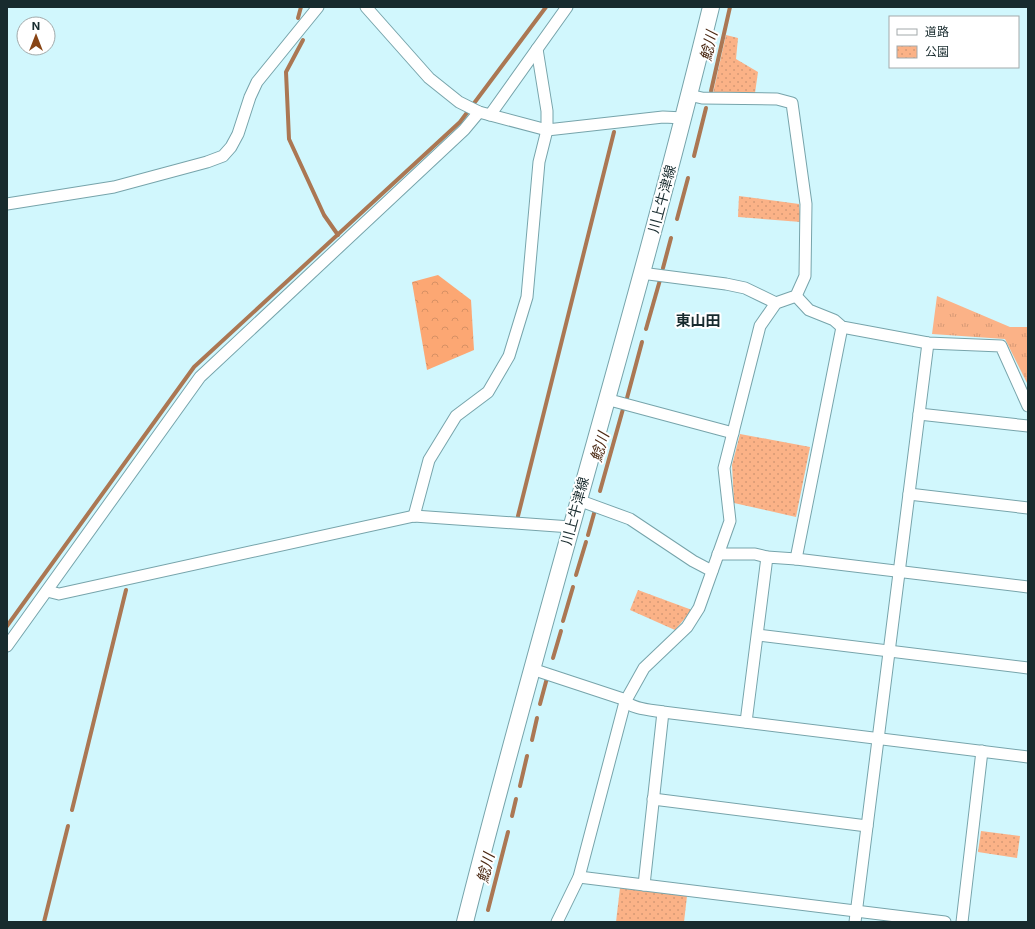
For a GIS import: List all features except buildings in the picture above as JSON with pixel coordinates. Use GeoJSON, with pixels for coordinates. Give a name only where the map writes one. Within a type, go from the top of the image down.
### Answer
{"type":"FeatureCollection","features":[{"type":"Feature","properties":{"kind":"main road","name":"川上牛津線"},"geometry":{"type":"LineString","coordinates":[[465,922],[504,767],[684,118],[711,7]]}},
{"type":"Feature","properties":{"kind":"street"},"geometry":{"type":"LineString","coordinates":[[7,204],[114,187],[207,162],[223,156],[232,147],[238,134],[250,97],[257,82],[318,7]]}},
{"type":"Feature","properties":{"kind":"street"},"geometry":{"type":"LineString","coordinates":[[366,7],[429,78],[459,102],[479,112],[547,130],[662,117],[684,118]]}},
{"type":"Feature","properties":{"kind":"street"},"geometry":{"type":"LineString","coordinates":[[490,115],[567,7]]}},
{"type":"Feature","properties":{"kind":"street"},"geometry":{"type":"LineString","coordinates":[[414,516],[429,460],[456,416],[488,392],[509,356],[527,297],[538,162],[547,130],[547,111],[537,49]]}},
{"type":"Feature","properties":{"kind":"street"},"geometry":{"type":"LineString","coordinates":[[557,922],[579,877],[625,702],[644,668],[687,627],[699,608],[730,521],[724,468],[760,326],[776,303],[796,296],[805,276],[806,204],[792,103],[777,99],[702,98],[689,94]]}},
{"type":"Feature","properties":{"kind":"street"},"geometry":{"type":"LineString","coordinates":[[7,646],[200,376],[464,130],[479,112]]}},
{"type":"Feature","properties":{"kind":"street"},"geometry":{"type":"LineString","coordinates":[[641,273],[726,284],[745,288],[776,303]]}},
{"type":"Feature","properties":{"kind":"street"},"geometry":{"type":"LineString","coordinates":[[796,296],[810,310],[834,320],[842,327],[928,343],[1001,346],[1028,406]]}},
{"type":"Feature","properties":{"kind":"street"},"geometry":{"type":"LineString","coordinates":[[796,559],[842,327]]}},
{"type":"Feature","properties":{"kind":"street"},"geometry":{"type":"LineString","coordinates":[[856,917],[928,343]]}},
{"type":"Feature","properties":{"kind":"street"},"geometry":{"type":"LineString","coordinates":[[606,399],[733,433]]}},
{"type":"Feature","properties":{"kind":"street"},"geometry":{"type":"LineString","coordinates":[[919,414],[1028,426]]}},
{"type":"Feature","properties":{"kind":"street"},"geometry":{"type":"LineString","coordinates":[[909,494],[1028,508]]}},
{"type":"Feature","properties":{"kind":"street"},"geometry":{"type":"LineString","coordinates":[[578,500],[630,519],[693,561],[712,571]]}},
{"type":"Feature","properties":{"kind":"street"},"geometry":{"type":"LineString","coordinates":[[47,591],[59,594],[414,516],[571,527]]}},
{"type":"Feature","properties":{"kind":"street"},"geometry":{"type":"LineString","coordinates":[[718,554],[755,554],[767,557],[796,559],[1028,587]]}},
{"type":"Feature","properties":{"kind":"street"},"geometry":{"type":"LineString","coordinates":[[746,722],[767,557]]}},
{"type":"Feature","properties":{"kind":"street"},"geometry":{"type":"LineString","coordinates":[[758,635],[1028,668]]}},
{"type":"Feature","properties":{"kind":"street"},"geometry":{"type":"LineString","coordinates":[[532,669],[623,699],[625,702],[633,706],[663,712],[1028,757]]}},
{"type":"Feature","properties":{"kind":"street"},"geometry":{"type":"LineString","coordinates":[[644,885],[663,712]]}},
{"type":"Feature","properties":{"kind":"street"},"geometry":{"type":"LineString","coordinates":[[962,922],[982,751]]}},
{"type":"Feature","properties":{"kind":"street"},"geometry":{"type":"LineString","coordinates":[[653,799],[868,826]]}},
{"type":"Feature","properties":{"kind":"street"},"geometry":{"type":"LineString","coordinates":[[579,877],[644,885],[856,917],[945,922]]}},
{"type":"Feature","properties":{"kind":"green space"},"geometry":{"type":"Polygon","coordinates":[[[726,35],[738,38],[736,59],[758,72],[755,93],[713,93],[726,35]]]}},
{"type":"Feature","properties":{"kind":"green space"},"geometry":{"type":"Polygon","coordinates":[[[739,196],[799,204],[801,222],[738,217],[739,196]]]}},
{"type":"Feature","properties":{"kind":"green space"},"geometry":{"type":"Polygon","coordinates":[[[438,275],[471,300],[474,350],[427,370],[412,282],[438,275]]]}},
{"type":"Feature","properties":{"kind":"green space"},"geometry":{"type":"Polygon","coordinates":[[[937,296],[1010,327],[1028,327],[1028,385],[1005,339],[932,334],[937,296]]]}},
{"type":"Feature","properties":{"kind":"green space"},"geometry":{"type":"Polygon","coordinates":[[[740,434],[810,447],[796,517],[734,503],[732,465],[740,434]]]}},
{"type":"Feature","properties":{"kind":"green space"},"geometry":{"type":"Polygon","coordinates":[[[638,590],[692,610],[675,630],[630,610],[638,590]]]}},
{"type":"Feature","properties":{"kind":"green space"},"geometry":{"type":"Polygon","coordinates":[[[981,831],[1020,836],[1017,858],[978,852],[981,831]]]}},
{"type":"Feature","properties":{"kind":"green space"},"geometry":{"type":"Polygon","coordinates":[[[620,888],[687,896],[684,922],[616,922],[620,888]]]}},
{"type":"Feature","properties":{"kind":"waterway"},"geometry":{"type":"LineString","coordinates":[[298,18],[301,7]]}},
{"type":"Feature","properties":{"kind":"waterway"},"geometry":{"type":"LineString","coordinates":[[7,626],[194,367],[460,122],[546,7]]}},
{"type":"Feature","properties":{"kind":"waterway","name":"鯰川"},"geometry":{"type":"LineString","coordinates":[[711,91],[730,7]]}},
{"type":"Feature","properties":{"kind":"waterway"},"geometry":{"type":"LineString","coordinates":[[303,40],[286,72],[289,139],[324,215],[338,235]]}},
{"type":"Feature","properties":{"kind":"waterway","name":"鯰川"},"geometry":{"type":"LineString","coordinates":[[694,156],[706,108]]}},
{"type":"Feature","properties":{"kind":"waterway"},"geometry":{"type":"LineString","coordinates":[[518,516],[614,132]]}},
{"type":"Feature","properties":{"kind":"waterway","name":"鯰川"},"geometry":{"type":"LineString","coordinates":[[677,219],[688,178]]}},
{"type":"Feature","properties":{"kind":"waterway","name":"鯰川"},"geometry":{"type":"LineString","coordinates":[[663,268],[671,238]]}},
{"type":"Feature","properties":{"kind":"waterway","name":"鯰川"},"geometry":{"type":"LineString","coordinates":[[646,329],[660,280]]}},
{"type":"Feature","properties":{"kind":"waterway","name":"鯰川"},"geometry":{"type":"LineString","coordinates":[[627,398],[642,342]]}},
{"type":"Feature","properties":{"kind":"waterway","name":"鯰川"},"geometry":{"type":"LineString","coordinates":[[600,491],[623,409]]}},
{"type":"Feature","properties":{"kind":"waterway","name":"鯰川"},"geometry":{"type":"LineString","coordinates":[[588,535],[595,510]]}},
{"type":"Feature","properties":{"kind":"waterway","name":"鯰川"},"geometry":{"type":"LineString","coordinates":[[576,575],[586,542]]}},
{"type":"Feature","properties":{"kind":"waterway","name":"鯰川"},"geometry":{"type":"LineString","coordinates":[[563,621],[573,587]]}},
{"type":"Feature","properties":{"kind":"waterway"},"geometry":{"type":"LineString","coordinates":[[72,810],[126,590]]}},
{"type":"Feature","properties":{"kind":"waterway","name":"鯰川"},"geometry":{"type":"LineString","coordinates":[[553,658],[561,631]]}},
{"type":"Feature","properties":{"kind":"waterway","name":"鯰川"},"geometry":{"type":"LineString","coordinates":[[540,704],[547,678]]}},
{"type":"Feature","properties":{"kind":"waterway","name":"鯰川"},"geometry":{"type":"LineString","coordinates":[[532,740],[537,718]]}},
{"type":"Feature","properties":{"kind":"waterway","name":"鯰川"},"geometry":{"type":"LineString","coordinates":[[520,786],[527,756]]}},
{"type":"Feature","properties":{"kind":"waterway","name":"鯰川"},"geometry":{"type":"LineString","coordinates":[[512,816],[516,799]]}},
{"type":"Feature","properties":{"kind":"waterway"},"geometry":{"type":"LineString","coordinates":[[44,922],[68,826]]}},
{"type":"Feature","properties":{"kind":"waterway","name":"鯰川"},"geometry":{"type":"LineString","coordinates":[[488,910],[508,832]]}},
{"type":"Feature","properties":{"kind":"district","name":"東山田"},"geometry":{"type":"Point","coordinates":[698,321]}}]}
